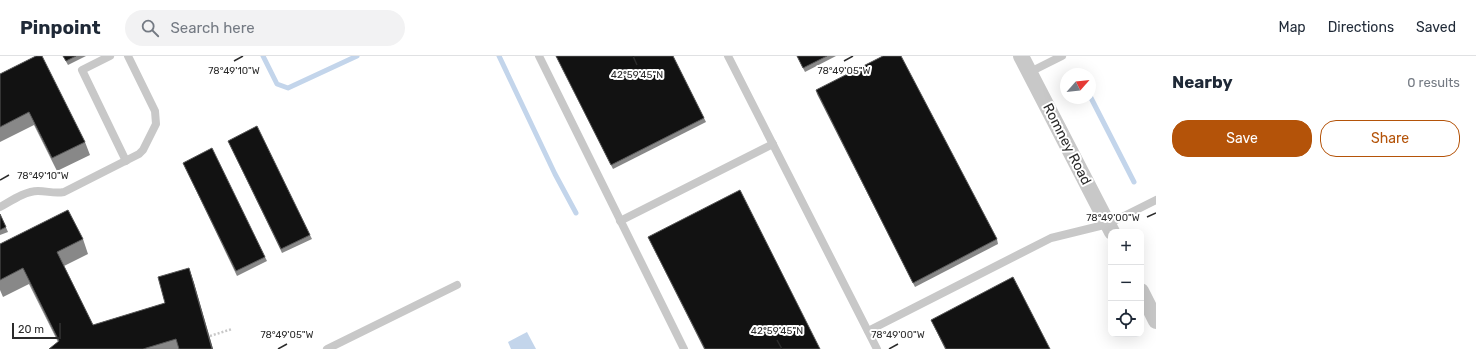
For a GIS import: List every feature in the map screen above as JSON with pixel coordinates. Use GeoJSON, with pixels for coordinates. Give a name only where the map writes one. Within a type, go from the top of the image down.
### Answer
{"type":"FeatureCollection","features":[{"type":"Feature","properties":{"kind":"street","name":"Romney Road"},"geometry":{"type":"LineString","coordinates":[[1022,56],[1110,228]]}},
{"type":"Feature","properties":{"kind":"street"},"geometry":{"type":"LineString","coordinates":[[1144,297],[1156,321]]}},
{"type":"Feature","properties":{"kind":"lane"},"geometry":{"type":"LineString","coordinates":[[110,56],[82,70],[126,161]]}},
{"type":"Feature","properties":{"kind":"lane"},"geometry":{"type":"LineString","coordinates":[[0,207],[30,192],[38,191],[56,194],[64,192],[126,161],[143,150],[156,124],[155,111],[128,56]]}},
{"type":"Feature","properties":{"kind":"lane"},"geometry":{"type":"LineString","coordinates":[[539,56],[684,349]]}},
{"type":"Feature","properties":{"kind":"lane"},"geometry":{"type":"LineString","coordinates":[[728,56],[877,349]]}},
{"type":"Feature","properties":{"kind":"lane"},"geometry":{"type":"LineString","coordinates":[[1030,72],[1062,56]]}},
{"type":"Feature","properties":{"kind":"lane"},"geometry":{"type":"LineString","coordinates":[[620,221],[772,144]]}},
{"type":"Feature","properties":{"kind":"lane"},"geometry":{"type":"LineString","coordinates":[[868,331],[1051,238],[1110,228],[1156,200]]}},
{"type":"Feature","properties":{"kind":"lane"},"geometry":{"type":"LineString","coordinates":[[328,349],[457,285]]}},
{"type":"Feature","properties":{"kind":"path"},"geometry":{"type":"LineString","coordinates":[[210,336],[232,329]]}},
{"type":"Feature","properties":{"kind":"water"},"geometry":{"type":"Polygon","coordinates":[[[527,332],[536,349],[511,349],[508,342],[527,332]]]}},
{"type":"Feature","properties":{"kind":"building"},"geometry":{"type":"Polygon","coordinates":[[[36,56],[42,56],[85,142],[52,158],[29,112],[0,127],[0,74],[36,56]]]}},
{"type":"Feature","properties":{"kind":"building"},"geometry":{"type":"Polygon","coordinates":[[[63,56],[76,56],[66,61],[63,56]]]}},
{"type":"Feature","properties":{"kind":"building"},"geometry":{"type":"Polygon","coordinates":[[[556,56],[673,56],[704,118],[611,165],[556,56]]]}},
{"type":"Feature","properties":{"kind":"building"},"geometry":{"type":"Polygon","coordinates":[[[797,56],[827,56],[803,68],[797,56]]]}},
{"type":"Feature","properties":{"kind":"building"},"geometry":{"type":"Polygon","coordinates":[[[883,56],[901,56],[997,239],[913,283],[816,90],[883,56]]]}},
{"type":"Feature","properties":{"kind":"building"},"geometry":{"type":"Polygon","coordinates":[[[257,126],[310,235],[281,249],[228,141],[257,126]]]}},
{"type":"Feature","properties":{"kind":"building"},"geometry":{"type":"Polygon","coordinates":[[[212,148],[265,257],[236,271],[183,163],[212,148]]]}},
{"type":"Feature","properties":{"kind":"building"},"geometry":{"type":"Polygon","coordinates":[[[740,190],[820,349],[705,349],[648,237],[740,190]]]}},
{"type":"Feature","properties":{"kind":"building"},"geometry":{"type":"Polygon","coordinates":[[[68,210],[83,239],[57,252],[93,325],[165,303],[158,277],[189,268],[212,349],[179,349],[176,339],[143,349],[49,349],[59,341],[23,268],[0,280],[0,244],[68,210]]]}},
{"type":"Feature","properties":{"kind":"building"},"geometry":{"type":"Polygon","coordinates":[[[0,214],[6,227],[0,230],[0,214]]]}},
{"type":"Feature","properties":{"kind":"building"},"geometry":{"type":"Polygon","coordinates":[[[1013,277],[1050,349],[946,349],[931,320],[1013,277]]]}},
{"type":"Feature","properties":{"kind":"waterway"},"geometry":{"type":"LineString","coordinates":[[263,56],[277,84],[288,88],[357,56]]}},
{"type":"Feature","properties":{"kind":"waterway"},"geometry":{"type":"LineString","coordinates":[[499,56],[555,174],[576,213]]}},
{"type":"Feature","properties":{"kind":"waterway"},"geometry":{"type":"LineString","coordinates":[[1094,104],[1134,182]]}}]}
